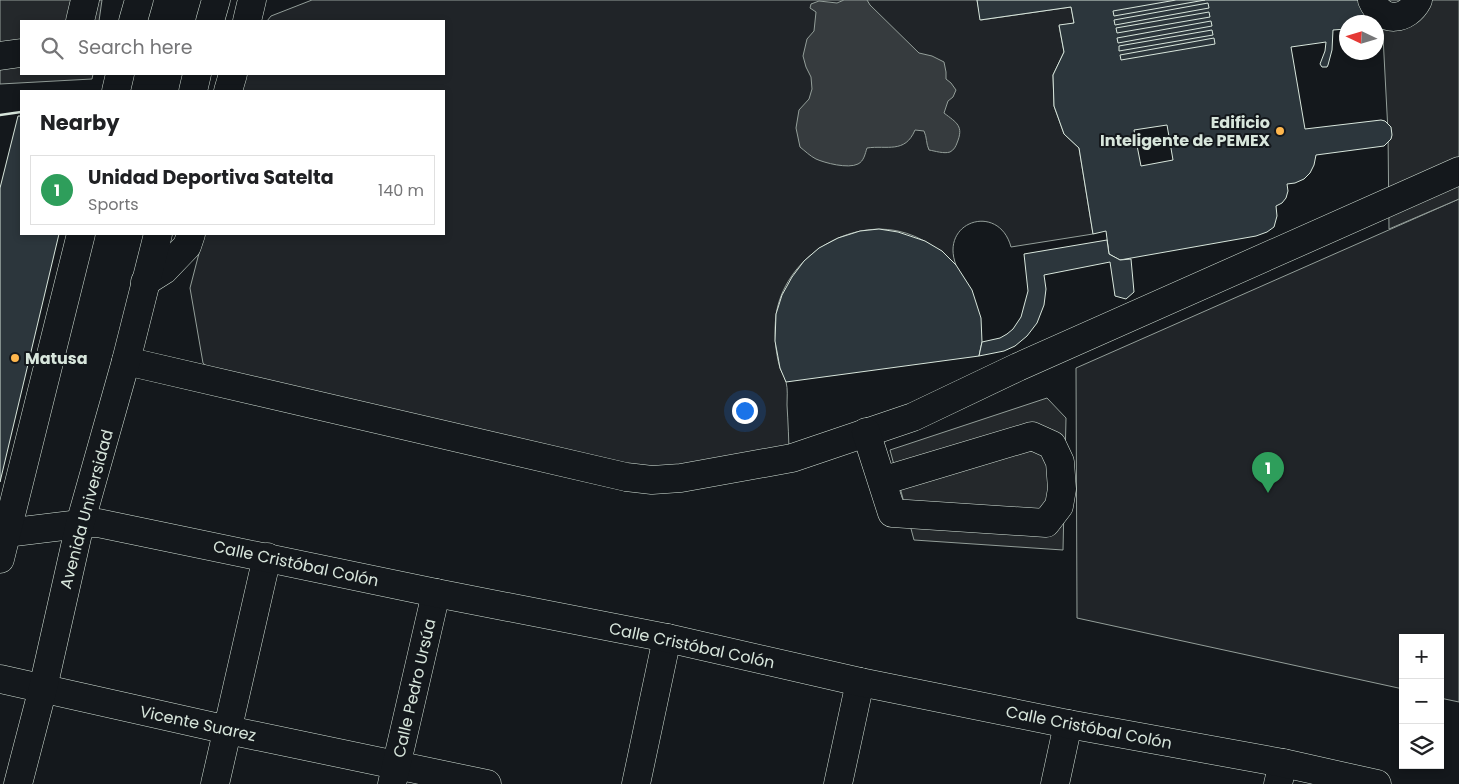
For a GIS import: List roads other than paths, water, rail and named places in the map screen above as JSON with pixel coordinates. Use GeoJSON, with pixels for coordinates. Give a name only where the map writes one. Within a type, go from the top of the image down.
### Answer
{"type":"FeatureCollection","features":[{"type":"Feature","properties":{"kind":"main road"},"geometry":{"type":"LineString","coordinates":[[80,20],[85,0]]}},
{"type":"Feature","properties":{"kind":"main road"},"geometry":{"type":"LineString","coordinates":[[134,20],[139,0]]}},
{"type":"Feature","properties":{"kind":"main road"},"geometry":{"type":"LineString","coordinates":[[210,20],[216,0]]}},
{"type":"Feature","properties":{"kind":"main road"},"geometry":{"type":"LineString","coordinates":[[247,20],[252,0]]}},
{"type":"Feature","properties":{"kind":"main road"},"geometry":{"type":"LineString","coordinates":[[1372,0],[1379,11],[1395,17],[1407,14],[1413,10],[1418,0]]}},
{"type":"Feature","properties":{"kind":"main road"},"geometry":{"type":"LineString","coordinates":[[0,56],[20,54]]}},
{"type":"Feature","properties":{"kind":"main road"},"geometry":{"type":"LineString","coordinates":[[116,90],[120,75]]}},
{"type":"Feature","properties":{"kind":"main road"},"geometry":{"type":"LineString","coordinates":[[193,90],[198,75]]}},
{"type":"Feature","properties":{"kind":"main road"},"geometry":{"type":"LineString","coordinates":[[228,90],[233,75]]}},
{"type":"Feature","properties":{"kind":"main road"},"geometry":{"type":"LineString","coordinates":[[126,361],[626,477],[652,480],[681,478],[792,458],[913,417],[1018,367],[1459,171]]}},
{"type":"Feature","properties":{"kind":"main road"},"geometry":{"type":"LineString","coordinates":[[3,546],[81,235]]}},
{"type":"Feature","properties":{"kind":"main road","name":"Avenida Universidad"},"geometry":{"type":"LineString","coordinates":[[18,784],[80,524],[126,361],[158,235]]}},
{"type":"Feature","properties":{"kind":"main road"},"geometry":{"type":"LineString","coordinates":[[146,282],[164,270],[188,246],[191,235]]}},
{"type":"Feature","properties":{"kind":"main road"},"geometry":{"type":"LineString","coordinates":[[866,432],[892,513],[1046,523],[1059,506],[1062,488],[1060,462],[1052,445],[1032,436],[882,481]]}},
{"type":"Feature","properties":{"kind":"main road","name":"Calle Cristóbal Colón"},"geometry":{"type":"LineString","coordinates":[[3,546],[80,524],[98,523],[436,593],[666,638],[860,682],[1068,724],[1280,773],[1377,784]]}},
{"type":"Feature","properties":{"kind":"main road"},"geometry":{"type":"LineString","coordinates":[[216,784],[268,557]]}},
{"type":"Feature","properties":{"kind":"main road","name":"Calle Pedro Ursúa"},"geometry":{"type":"LineString","coordinates":[[394,774],[436,593]]}},
{"type":"Feature","properties":{"kind":"main road"},"geometry":{"type":"LineString","coordinates":[[636,784],[666,638]]}},
{"type":"Feature","properties":{"kind":"main road","name":"Vicente Suarez"},"geometry":{"type":"LineString","coordinates":[[0,679],[228,730],[394,774],[487,784]]}},
{"type":"Feature","properties":{"kind":"main road"},"geometry":{"type":"LineString","coordinates":[[838,784],[860,682]]}},
{"type":"Feature","properties":{"kind":"main road"},"geometry":{"type":"LineString","coordinates":[[1055,784],[1068,724]]}},
{"type":"Feature","properties":{"kind":"place","name":"Edificio Inteligente de PEMEX"},"geometry":{"type":"Point","coordinates":[1280,131]}},
{"type":"Feature","properties":{"kind":"place","name":"Matusa"},"geometry":{"type":"Point","coordinates":[15,358]}},
{"type":"Feature","properties":{"kind":"place","name":"Unidad Deportiva Satelta"},"geometry":{"type":"Point","coordinates":[1268,493]}}]}
